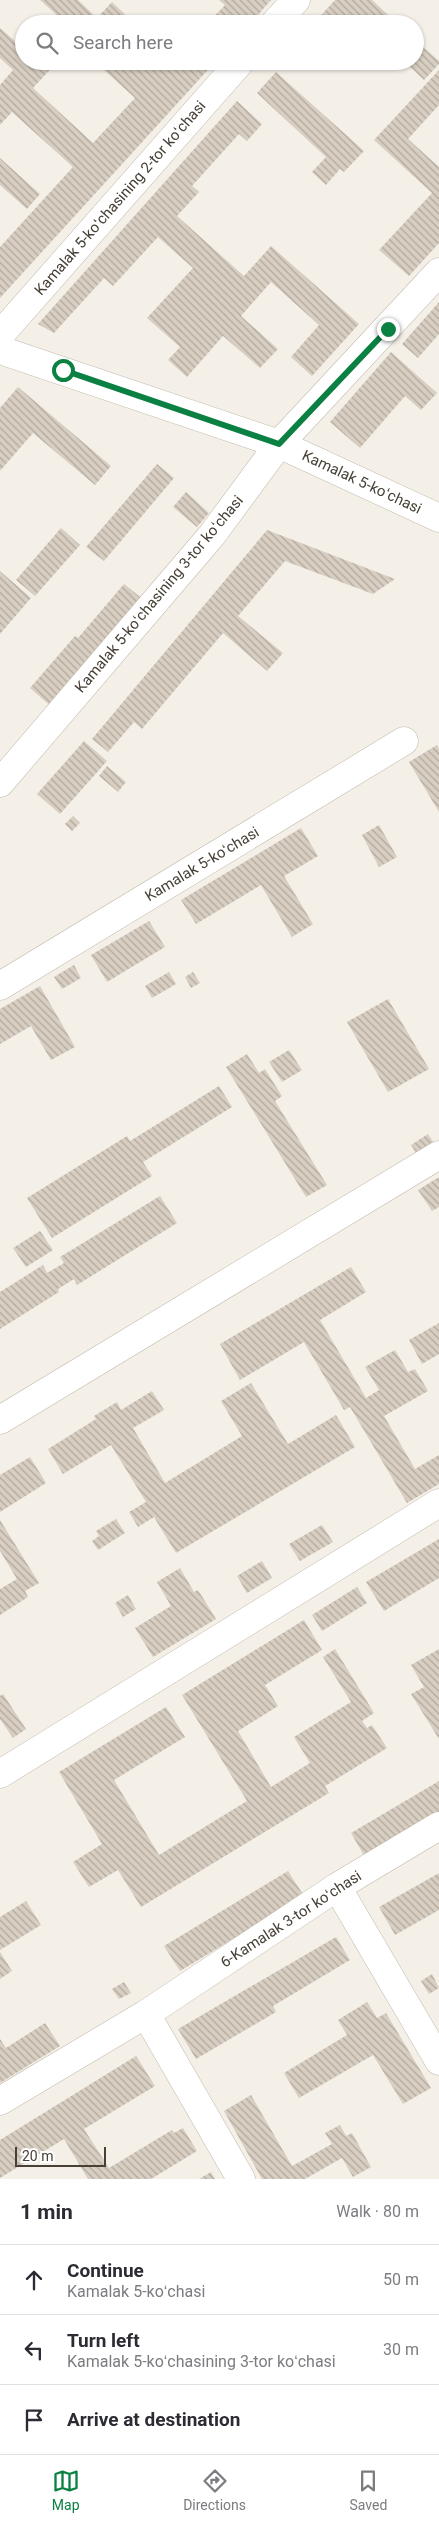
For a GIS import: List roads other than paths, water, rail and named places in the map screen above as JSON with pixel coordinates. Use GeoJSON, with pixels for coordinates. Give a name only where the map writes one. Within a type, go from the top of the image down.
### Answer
{"type":"FeatureCollection","features":[{"type":"Feature","properties":{"kind":"street"},"geometry":{"type":"LineString","coordinates":[[282,15],[296,0]]}},
{"type":"Feature","properties":{"kind":"street","name":"Kamalak 5-koʻchasining 2-tor koʻchasi"},"geometry":{"type":"LineString","coordinates":[[0,334],[233,70]]}},
{"type":"Feature","properties":{"kind":"street","name":"Kamalak 5-koʻchasining 3-tor koʻchasi"},"geometry":{"type":"LineString","coordinates":[[0,783],[212,535],[279,444],[439,272]]}},
{"type":"Feature","properties":{"kind":"street","name":"Kamalak 5-koʻchasi"},"geometry":{"type":"LineString","coordinates":[[0,350],[279,444],[439,518]]}},
{"type":"Feature","properties":{"kind":"street","name":"Kamalak 5-koʻchasi"},"geometry":{"type":"LineString","coordinates":[[0,986],[404,741]]}},
{"type":"Feature","properties":{"kind":"street"},"geometry":{"type":"LineString","coordinates":[[0,1420],[439,1155]]}},
{"type":"Feature","properties":{"kind":"street"},"geometry":{"type":"LineString","coordinates":[[0,1774],[439,1503]]}},
{"type":"Feature","properties":{"kind":"street","name":"6-Kamalak 3-tor koʻchasi"},"geometry":{"type":"LineString","coordinates":[[0,2101],[146,2014],[338,1887],[439,1826]]}},
{"type":"Feature","properties":{"kind":"street"},"geometry":{"type":"LineString","coordinates":[[338,1887],[439,2061]]}},
{"type":"Feature","properties":{"kind":"street"},"geometry":{"type":"LineString","coordinates":[[146,2014],[241,2179]]}}]}
